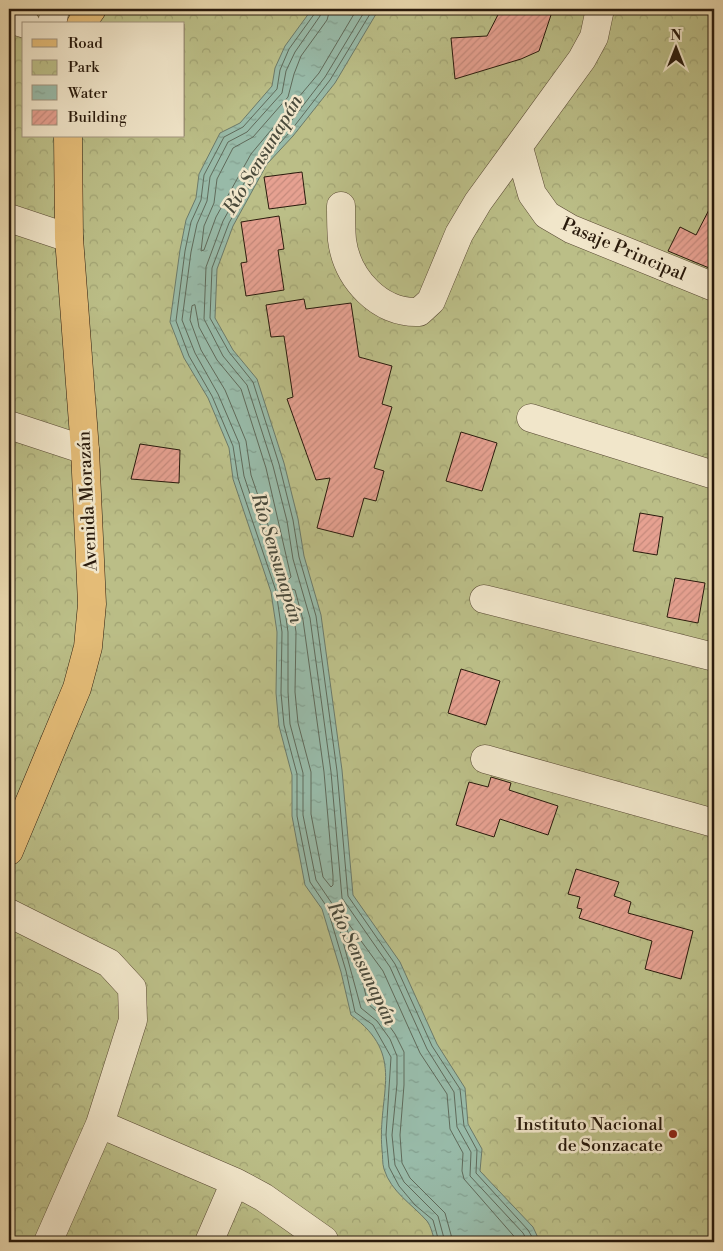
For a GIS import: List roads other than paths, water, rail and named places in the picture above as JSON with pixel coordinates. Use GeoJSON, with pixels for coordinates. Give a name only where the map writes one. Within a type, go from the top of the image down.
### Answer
{"type":"FeatureCollection","features":[{"type":"Feature","properties":{"kind":"main road"},"geometry":{"type":"LineString","coordinates":[[82,22],[92,9]]}},
{"type":"Feature","properties":{"kind":"main road","name":"Avenida Morazán"},"geometry":{"type":"LineString","coordinates":[[9,850],[77,688],[88,648],[92,604],[85,450],[69,238],[68,138]]}},
{"type":"Feature","properties":{"kind":"street"},"geometry":{"type":"LineString","coordinates":[[52,22],[55,9]]}},
{"type":"Feature","properties":{"kind":"street"},"geometry":{"type":"LineString","coordinates":[[341,206],[342,242],[350,267],[362,287],[384,304],[402,313],[420,312],[431,301],[459,234],[478,202],[582,59],[594,37],[600,9]]}},
{"type":"Feature","properties":{"kind":"street"},"geometry":{"type":"LineString","coordinates":[[9,19],[22,23]]}},
{"type":"Feature","properties":{"kind":"street","name":"Pasaje Principal"},"geometry":{"type":"LineString","coordinates":[[519,148],[532,194],[547,215],[571,229],[714,287]]}},
{"type":"Feature","properties":{"kind":"street"},"geometry":{"type":"LineString","coordinates":[[9,218],[69,238]]}},
{"type":"Feature","properties":{"kind":"street"},"geometry":{"type":"LineString","coordinates":[[531,418],[714,475]]}},
{"type":"Feature","properties":{"kind":"street"},"geometry":{"type":"LineString","coordinates":[[9,425],[85,450]]}},
{"type":"Feature","properties":{"kind":"street"},"geometry":{"type":"LineString","coordinates":[[484,599],[714,657]]}},
{"type":"Feature","properties":{"kind":"street"},"geometry":{"type":"LineString","coordinates":[[485,759],[714,823]]}},
{"type":"Feature","properties":{"kind":"street"},"geometry":{"type":"LineString","coordinates":[[9,913],[109,963],[132,988],[133,1020],[100,1124],[48,1242]]}},
{"type":"Feature","properties":{"kind":"street"},"geometry":{"type":"LineString","coordinates":[[100,1124],[235,1182],[263,1197],[324,1240]]}},
{"type":"Feature","properties":{"kind":"street"},"geometry":{"type":"LineString","coordinates":[[209,1242],[235,1182]]}},
{"type":"Feature","properties":{"kind":"water","name":"Río Sensunapán"},"geometry":{"type":"Polygon","coordinates":[[[312,9],[379,9],[335,83],[293,136],[267,164],[233,226],[217,269],[215,318],[233,350],[257,379],[284,463],[298,519],[304,556],[321,615],[342,770],[353,895],[400,962],[437,1044],[465,1088],[468,1124],[482,1149],[480,1171],[533,1227],[540,1242],[435,1242],[427,1221],[397,1191],[387,1177],[383,1167],[382,1150],[386,1076],[384,1061],[379,1045],[368,1030],[351,1015],[341,972],[322,909],[305,885],[292,816],[292,775],[279,726],[276,693],[277,632],[271,592],[233,479],[229,448],[208,398],[184,358],[170,322],[180,250],[186,220],[196,198],[199,174],[220,133],[240,123],[272,86],[275,68],[285,46],[312,9]]]}},
{"type":"Feature","properties":{"kind":"place","name":"Instituto Nacional de Sonzacate"},"geometry":{"type":"Point","coordinates":[673,1134]}}]}
